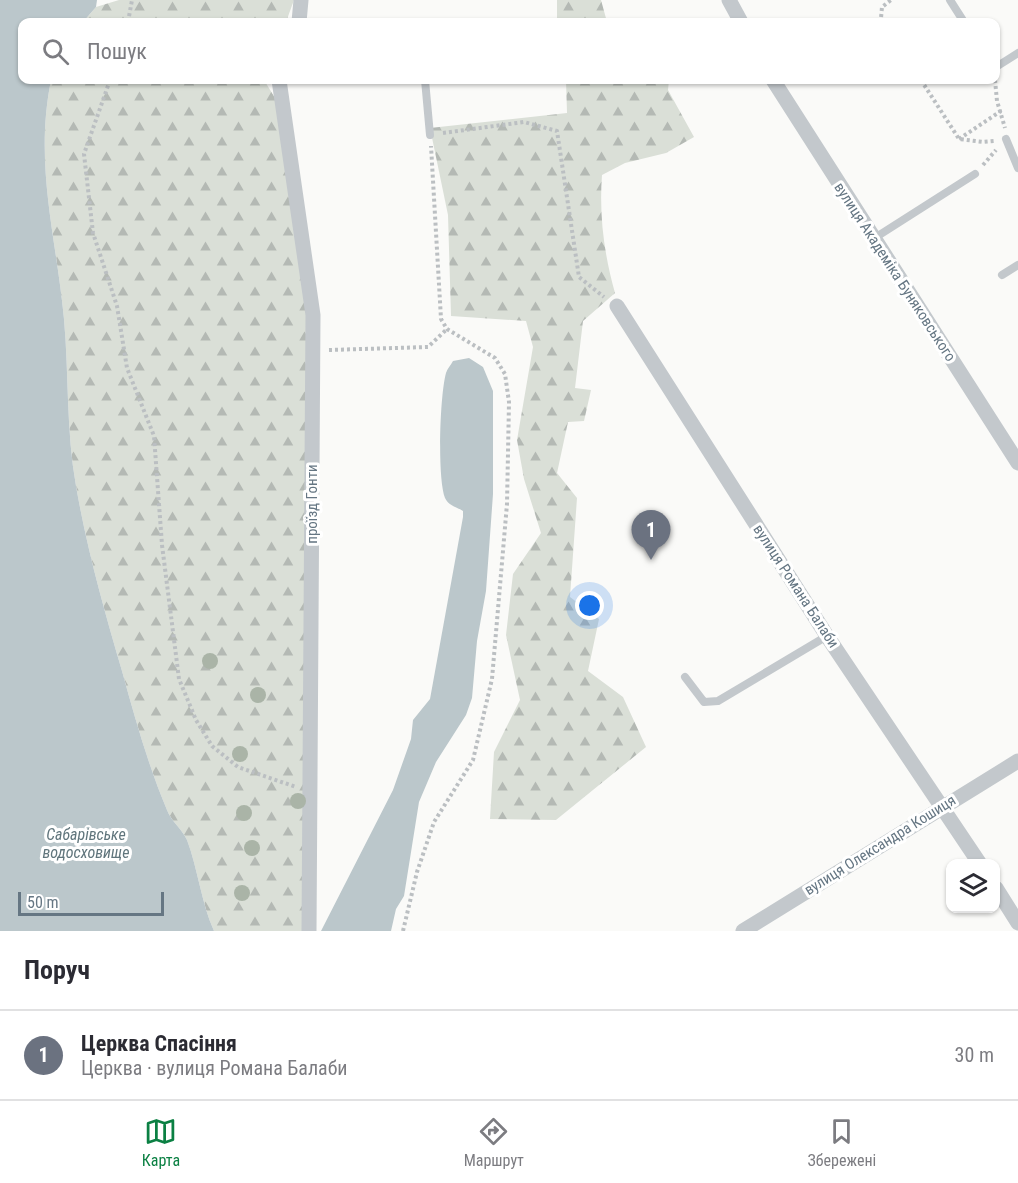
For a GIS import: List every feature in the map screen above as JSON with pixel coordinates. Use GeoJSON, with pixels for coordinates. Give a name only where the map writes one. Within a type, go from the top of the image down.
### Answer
{"type":"FeatureCollection","features":[{"type":"Feature","properties":{"kind":"street"},"geometry":{"type":"LineString","coordinates":[[299,18],[301,0]]}},
{"type":"Feature","properties":{"kind":"street"},"geometry":{"type":"LineString","coordinates":[[729,0],[739,18]]}},
{"type":"Feature","properties":{"kind":"street","name":"проїзд Гонти"},"geometry":{"type":"LineString","coordinates":[[280,84],[313,315],[309,931]]}},
{"type":"Feature","properties":{"kind":"street","name":"вулиця Академіка Буняковського"},"geometry":{"type":"LineString","coordinates":[[776,84],[1018,463]]}},
{"type":"Feature","properties":{"kind":"street","name":"вулиця Романа Балаби"},"geometry":{"type":"LineString","coordinates":[[617,306],[827,636],[977,859]]}},
{"type":"Feature","properties":{"kind":"street","name":"вулиця Олександра Кошиця"},"geometry":{"type":"LineString","coordinates":[[743,931],[1018,761]]}},
{"type":"Feature","properties":{"kind":"street"},"geometry":{"type":"LineString","coordinates":[[1000,894],[1018,923]]}},
{"type":"Feature","properties":{"kind":"lane"},"geometry":{"type":"LineString","coordinates":[[950,0],[961,18]]}},
{"type":"Feature","properties":{"kind":"lane"},"geometry":{"type":"LineString","coordinates":[[1000,64],[1018,53]]}},
{"type":"Feature","properties":{"kind":"lane"},"geometry":{"type":"LineString","coordinates":[[425,84],[430,135]]}},
{"type":"Feature","properties":{"kind":"lane"},"geometry":{"type":"LineString","coordinates":[[1006,139],[1018,168]]}},
{"type":"Feature","properties":{"kind":"lane"},"geometry":{"type":"LineString","coordinates":[[873,239],[975,174]]}},
{"type":"Feature","properties":{"kind":"lane"},"geometry":{"type":"LineString","coordinates":[[1002,275],[1018,265]]}},
{"type":"Feature","properties":{"kind":"lane"},"geometry":{"type":"LineString","coordinates":[[685,677],[704,702],[718,701],[827,636]]}},
{"type":"Feature","properties":{"kind":"path"},"geometry":{"type":"LineString","coordinates":[[129,18],[132,0]]}},
{"type":"Feature","properties":{"kind":"path"},"geometry":{"type":"LineString","coordinates":[[881,18],[882,7],[891,0]]}},
{"type":"Feature","properties":{"kind":"path"},"geometry":{"type":"LineString","coordinates":[[109,84],[84,154],[93,233],[117,306],[127,368],[154,436],[162,545],[179,679],[196,720],[212,746],[238,767],[310,793]]}},
{"type":"Feature","properties":{"kind":"path"},"geometry":{"type":"LineString","coordinates":[[924,84],[959,139]]}},
{"type":"Feature","properties":{"kind":"path"},"geometry":{"type":"LineString","coordinates":[[959,139],[1001,111]]}},
{"type":"Feature","properties":{"kind":"path"},"geometry":{"type":"LineString","coordinates":[[404,931],[417,872],[434,822],[473,760],[492,679],[507,504],[509,402],[505,374],[495,358],[447,329],[441,319],[430,135],[524,123],[556,131],[579,277],[617,306]]}},
{"type":"Feature","properties":{"kind":"path"},"geometry":{"type":"LineString","coordinates":[[959,139],[983,142],[1006,139]]}},
{"type":"Feature","properties":{"kind":"path"},"geometry":{"type":"LineString","coordinates":[[312,350],[428,347],[447,329]]}},
{"type":"Feature","properties":{"kind":"green space"},"geometry":{"type":"Polygon","coordinates":[[[119,0],[294,0],[287,18],[86,18],[96,7],[119,0]]]}},
{"type":"Feature","properties":{"kind":"green space"},"geometry":{"type":"Polygon","coordinates":[[[557,0],[601,0],[606,18],[557,18],[557,0]]]}},
{"type":"Feature","properties":{"kind":"green space"},"geometry":{"type":"Polygon","coordinates":[[[50,84],[266,84],[283,111],[313,315],[309,931],[214,931],[187,840],[167,810],[137,724],[91,556],[80,510],[73,465],[64,319],[48,200],[46,111],[50,84]]]}},
{"type":"Feature","properties":{"kind":"green space"},"geometry":{"type":"Polygon","coordinates":[[[566,84],[669,84],[668,90],[694,137],[666,153],[625,163],[602,175],[603,234],[615,293],[583,321],[575,388],[591,390],[584,421],[568,422],[557,473],[577,498],[570,597],[599,619],[588,671],[623,697],[646,747],[556,820],[490,819],[494,752],[520,700],[506,635],[513,574],[541,533],[524,479],[517,440],[533,347],[526,321],[451,316],[448,215],[430,128],[567,113],[566,84]]]}},
{"type":"Feature","properties":{"kind":"water","name":"Сабарівське водосховище"},"geometry":{"type":"Polygon","coordinates":[[[0,0],[97,0],[96,7],[86,18],[18,18],[18,84],[50,84],[46,111],[45,141],[48,200],[64,319],[73,465],[85,533],[148,759],[169,814],[187,840],[214,931],[0,931],[0,0]]]}},
{"type":"Feature","properties":{"kind":"water"},"geometry":{"type":"Polygon","coordinates":[[[469,358],[483,367],[493,391],[493,494],[486,591],[477,641],[472,698],[466,715],[436,762],[419,802],[404,896],[396,909],[391,931],[321,931],[393,790],[411,739],[413,720],[430,699],[463,517],[463,511],[447,501],[443,488],[440,455],[442,399],[446,373],[453,361],[469,358]]]}},
{"type":"Feature","properties":{"kind":"place","name":"Церква Спасіння"},"geometry":{"type":"Point","coordinates":[651,560]}}]}
